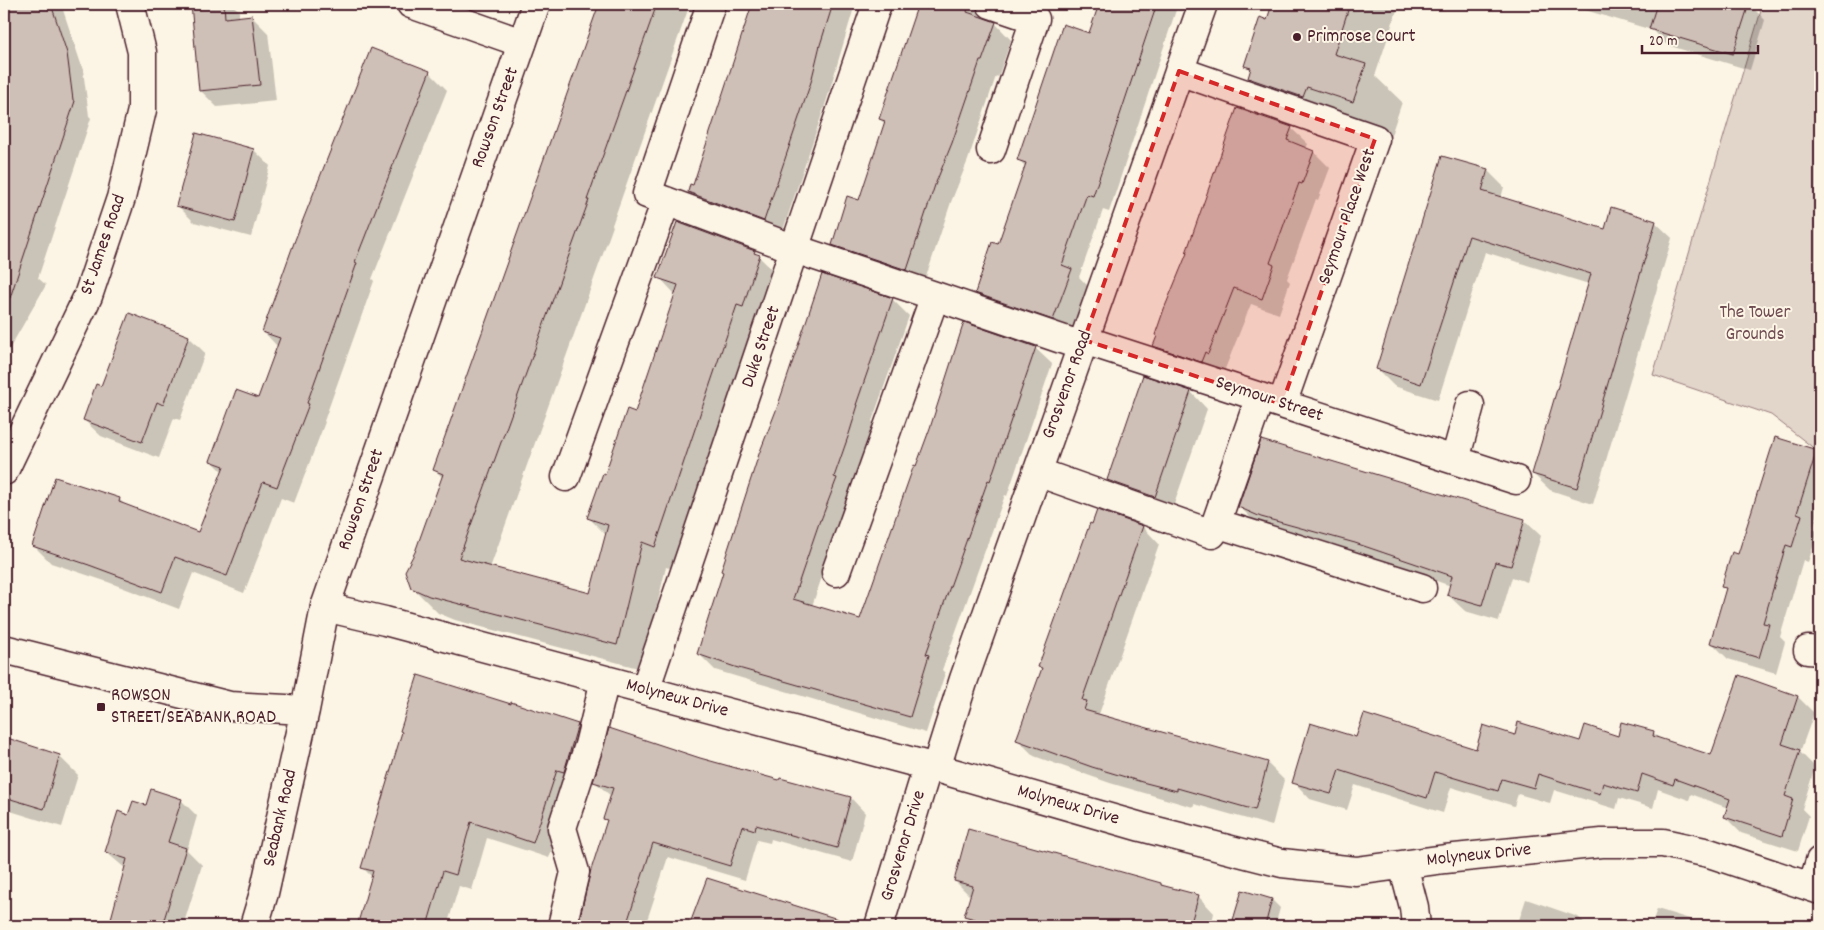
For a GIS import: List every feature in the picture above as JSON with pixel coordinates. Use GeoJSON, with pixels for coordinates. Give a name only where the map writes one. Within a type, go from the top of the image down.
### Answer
{"type":"FeatureCollection","features":[{"type":"Feature","properties":{"kind":"street","name":"St James Road"},"geometry":{"type":"LineString","coordinates":[[4,470],[88,296],[121,198],[142,110],[142,52],[130,4]]}},
{"type":"Feature","properties":{"kind":"street"},"geometry":{"type":"LineString","coordinates":[[412,4],[522,43]]}},
{"type":"Feature","properties":{"kind":"street","name":"Rowson Street"},"geometry":{"type":"LineString","coordinates":[[306,710],[325,607],[536,4]]}},
{"type":"Feature","properties":{"kind":"street","name":"Seymour Street"},"geometry":{"type":"LineString","coordinates":[[711,4],[647,194],[795,249],[936,296],[1516,480]]}},
{"type":"Feature","properties":{"kind":"street","name":"Duke Street"},"geometry":{"type":"LineString","coordinates":[[645,690],[877,4]]}},
{"type":"Feature","properties":{"kind":"street"},"geometry":{"type":"LineString","coordinates":[[991,4],[1035,19],[991,150]]}},
{"type":"Feature","properties":{"kind":"street","name":"Grosvenor Road"},"geometry":{"type":"LineString","coordinates":[[932,767],[1203,4]]}},
{"type":"Feature","properties":{"kind":"street","name":"Seymour Place West"},"geometry":{"type":"LineString","coordinates":[[1179,71],[1375,140],[1271,401]]}},
{"type":"Feature","properties":{"kind":"street"},"geometry":{"type":"LineString","coordinates":[[566,477],[666,201]]}},
{"type":"Feature","properties":{"kind":"street"},"geometry":{"type":"LineString","coordinates":[[836,572],[936,296]]}},
{"type":"Feature","properties":{"kind":"street"},"geometry":{"type":"LineString","coordinates":[[1038,472],[1212,534],[1271,401]]}},
{"type":"Feature","properties":{"kind":"street"},"geometry":{"type":"LineString","coordinates":[[1455,460],[1470,405]]}},
{"type":"Feature","properties":{"kind":"street"},"geometry":{"type":"LineString","coordinates":[[1216,523],[1422,588]]}},
{"type":"Feature","properties":{"kind":"street","name":"Molyneux Drive"},"geometry":{"type":"LineString","coordinates":[[325,607],[385,621],[645,690],[932,767],[1141,827],[1282,863],[1356,871],[1602,842],[1663,843],[1709,853],[1816,889]]}},
{"type":"Feature","properties":{"kind":"street"},"geometry":{"type":"LineString","coordinates":[[4,649],[230,706],[306,710]]}},
{"type":"Feature","properties":{"kind":"street"},"geometry":{"type":"LineString","coordinates":[[562,926],[575,872],[562,828],[589,745],[605,680]]}},
{"type":"Feature","properties":{"kind":"street","name":"Seabank Road"},"geometry":{"type":"LineString","coordinates":[[254,926],[264,893],[306,710]]}},
{"type":"Feature","properties":{"kind":"street","name":"Grosvenor Drive"},"geometry":{"type":"LineString","coordinates":[[879,926],[932,767]]}},
{"type":"Feature","properties":{"kind":"street"},"geometry":{"type":"LineString","coordinates":[[1816,889],[1820,861]]}},
{"type":"Feature","properties":{"kind":"street"},"geometry":{"type":"LineString","coordinates":[[1403,865],[1414,907],[1416,926]]}},
{"type":"Feature","properties":{"kind":"highlighted area"},"geometry":{"type":"Polygon","coordinates":[[[1179,71],[1375,139],[1282,404],[1084,340],[1179,71]]]}},
{"type":"Feature","properties":{"kind":"green space","name":"The Tower Grounds"},"geometry":{"type":"Polygon","coordinates":[[[1763,4],[1820,4],[1820,453],[1771,415],[1653,375],[1763,4]]]}},
{"type":"Feature","properties":{"kind":"building"},"geometry":{"type":"Polygon","coordinates":[[[4,4],[51,4],[67,53],[73,100],[75,101],[10,298],[4,297],[4,4]]]}},
{"type":"Feature","properties":{"kind":"building"},"geometry":{"type":"Polygon","coordinates":[[[191,4],[224,4],[225,18],[252,15],[260,85],[199,91],[191,4]]]}},
{"type":"Feature","properties":{"kind":"building"},"geometry":{"type":"Polygon","coordinates":[[[599,4],[657,4],[587,200],[589,200],[459,558],[590,593],[608,525],[587,518],[603,473],[605,474],[627,409],[635,412],[678,285],[657,278],[677,222],[755,251],[754,253],[760,255],[743,307],[737,305],[655,547],[642,542],[617,645],[429,596],[411,588],[405,571],[415,552],[443,474],[433,470],[599,4]]]}},
{"type":"Feature","properties":{"kind":"building"},"geometry":{"type":"Polygon","coordinates":[[[752,4],[833,4],[811,82],[764,221],[688,192],[690,184],[693,185],[752,4]]]}},
{"type":"Feature","properties":{"kind":"building"},"geometry":{"type":"Polygon","coordinates":[[[918,4],[969,4],[967,12],[996,22],[935,185],[907,270],[832,245],[847,196],[859,200],[885,121],[879,119],[918,4]]]}},
{"type":"Feature","properties":{"kind":"building"},"geometry":{"type":"Polygon","coordinates":[[[1099,4],[1157,4],[1093,196],[1087,194],[1062,265],[1072,269],[1053,320],[975,293],[992,242],[998,244],[1026,163],[1017,160],[1063,24],[1089,33],[1099,4]]]}},
{"type":"Feature","properties":{"kind":"building","name":"Primrose Court"},"geometry":{"type":"Polygon","coordinates":[[[1272,4],[1350,4],[1334,54],[1366,64],[1353,102],[1307,87],[1303,97],[1248,78],[1251,68],[1244,66],[1260,17],[1267,20],[1272,4]]]}},
{"type":"Feature","properties":{"kind":"building"},"geometry":{"type":"Polygon","coordinates":[[[1657,4],[1749,4],[1733,54],[1649,29],[1657,4]]]}},
{"type":"Feature","properties":{"kind":"building"},"geometry":{"type":"Polygon","coordinates":[[[371,48],[430,71],[355,262],[357,263],[307,403],[309,404],[277,487],[263,482],[227,576],[175,557],[162,592],[32,546],[55,477],[120,498],[119,502],[198,532],[224,466],[210,461],[236,390],[258,398],[280,338],[262,332],[295,240],[371,48]]]}},
{"type":"Feature","properties":{"kind":"building"},"geometry":{"type":"Polygon","coordinates":[[[1237,108],[1292,127],[1287,140],[1314,151],[1302,184],[1299,183],[1270,263],[1274,265],[1262,299],[1234,288],[1208,354],[1205,352],[1201,362],[1153,346],[1164,309],[1187,253],[1237,108]]]}},
{"type":"Feature","properties":{"kind":"building"},"geometry":{"type":"Polygon","coordinates":[[[196,133],[254,149],[235,222],[176,206],[196,133]]]}},
{"type":"Feature","properties":{"kind":"building"},"geometry":{"type":"Polygon","coordinates":[[[1442,156],[1488,169],[1482,191],[1605,229],[1611,207],[1656,221],[1577,488],[1532,474],[1591,274],[1469,236],[1421,384],[1376,369],[1442,156]]]}},
{"type":"Feature","properties":{"kind":"building"},"geometry":{"type":"Polygon","coordinates":[[[822,274],[893,298],[856,405],[858,405],[834,477],[837,478],[820,520],[793,599],[860,619],[914,465],[916,466],[930,428],[964,322],[1036,347],[990,481],[988,480],[926,654],[929,655],[910,717],[735,667],[697,654],[723,572],[721,571],[759,454],[777,408],[822,274]]]}},
{"type":"Feature","properties":{"kind":"building"},"geometry":{"type":"Polygon","coordinates":[[[129,313],[189,336],[163,405],[157,402],[142,442],[83,420],[96,384],[101,386],[129,313]]]}},
{"type":"Feature","properties":{"kind":"building"},"geometry":{"type":"Polygon","coordinates":[[[1143,375],[1191,391],[1155,497],[1107,480],[1143,375]]]}},
{"type":"Feature","properties":{"kind":"building"},"geometry":{"type":"Polygon","coordinates":[[[1775,437],[1817,450],[1797,513],[1802,515],[1792,547],[1786,545],[1763,623],[1769,624],[1759,658],[1710,643],[1726,588],[1721,587],[1732,552],[1738,554],[1775,437]]]}},
{"type":"Feature","properties":{"kind":"building"},"geometry":{"type":"Polygon","coordinates":[[[1261,440],[1525,519],[1511,566],[1495,562],[1482,605],[1447,595],[1452,576],[1355,543],[1261,517],[1238,507],[1261,440]]]}},
{"type":"Feature","properties":{"kind":"building"},"geometry":{"type":"Polygon","coordinates":[[[1097,510],[1143,526],[1082,700],[1087,701],[1084,710],[1268,762],[1255,810],[1177,788],[1177,791],[1142,782],[1092,767],[1016,740],[1042,668],[1038,667],[1090,523],[1092,524],[1097,510]]]}},
{"type":"Feature","properties":{"kind":"building"},"geometry":{"type":"Polygon","coordinates":[[[418,675],[578,724],[564,772],[557,770],[533,843],[471,822],[456,875],[443,871],[427,926],[357,926],[373,871],[361,868],[418,675]]]}},
{"type":"Feature","properties":{"kind":"building"},"geometry":{"type":"Polygon","coordinates":[[[1739,675],[1798,696],[1782,744],[1800,750],[1785,796],[1793,799],[1782,836],[1724,817],[1730,799],[1675,779],[1673,785],[1642,774],[1637,793],[1603,783],[1600,794],[1538,774],[1534,788],[1502,779],[1498,791],[1435,772],[1427,798],[1339,770],[1331,794],[1292,783],[1310,723],[1356,737],[1364,714],[1476,749],[1483,725],[1515,735],[1518,722],[1580,741],[1585,725],[1618,736],[1621,722],[1654,731],[1653,736],[1711,755],[1739,675]]]}},
{"type":"Feature","properties":{"kind":"building"},"geometry":{"type":"Polygon","coordinates":[[[609,728],[700,758],[779,780],[780,778],[851,797],[837,848],[756,825],[755,830],[742,826],[730,866],[653,843],[626,926],[578,926],[590,873],[607,820],[603,819],[613,788],[593,782],[609,728]]]}},
{"type":"Feature","properties":{"kind":"building"},"geometry":{"type":"Polygon","coordinates":[[[4,737],[60,755],[44,809],[4,797],[4,737]]]}},
{"type":"Feature","properties":{"kind":"building"},"geometry":{"type":"Polygon","coordinates":[[[151,789],[182,799],[168,842],[186,848],[162,926],[109,926],[127,859],[105,852],[118,811],[128,815],[133,801],[146,805],[151,789]]]}},
{"type":"Feature","properties":{"kind":"building"},"geometry":{"type":"Polygon","coordinates":[[[968,829],[1199,895],[1190,926],[1000,926],[964,916],[973,886],[954,881],[968,829]]]}},
{"type":"Feature","properties":{"kind":"building"},"geometry":{"type":"Polygon","coordinates":[[[707,878],[838,919],[837,926],[689,926],[707,878]]]}},
{"type":"Feature","properties":{"kind":"building"},"geometry":{"type":"Polygon","coordinates":[[[1242,890],[1272,899],[1265,926],[1233,920],[1242,890]]]}},
{"type":"Feature","properties":{"kind":"place","name":"Primrose Court"},"geometry":{"type":"Point","coordinates":[1297,37]}},
{"type":"Feature","properties":{"kind":"place","name":"ROWSON STREET/SEABANK ROAD"},"geometry":{"type":"Point","coordinates":[101,707]}}]}
